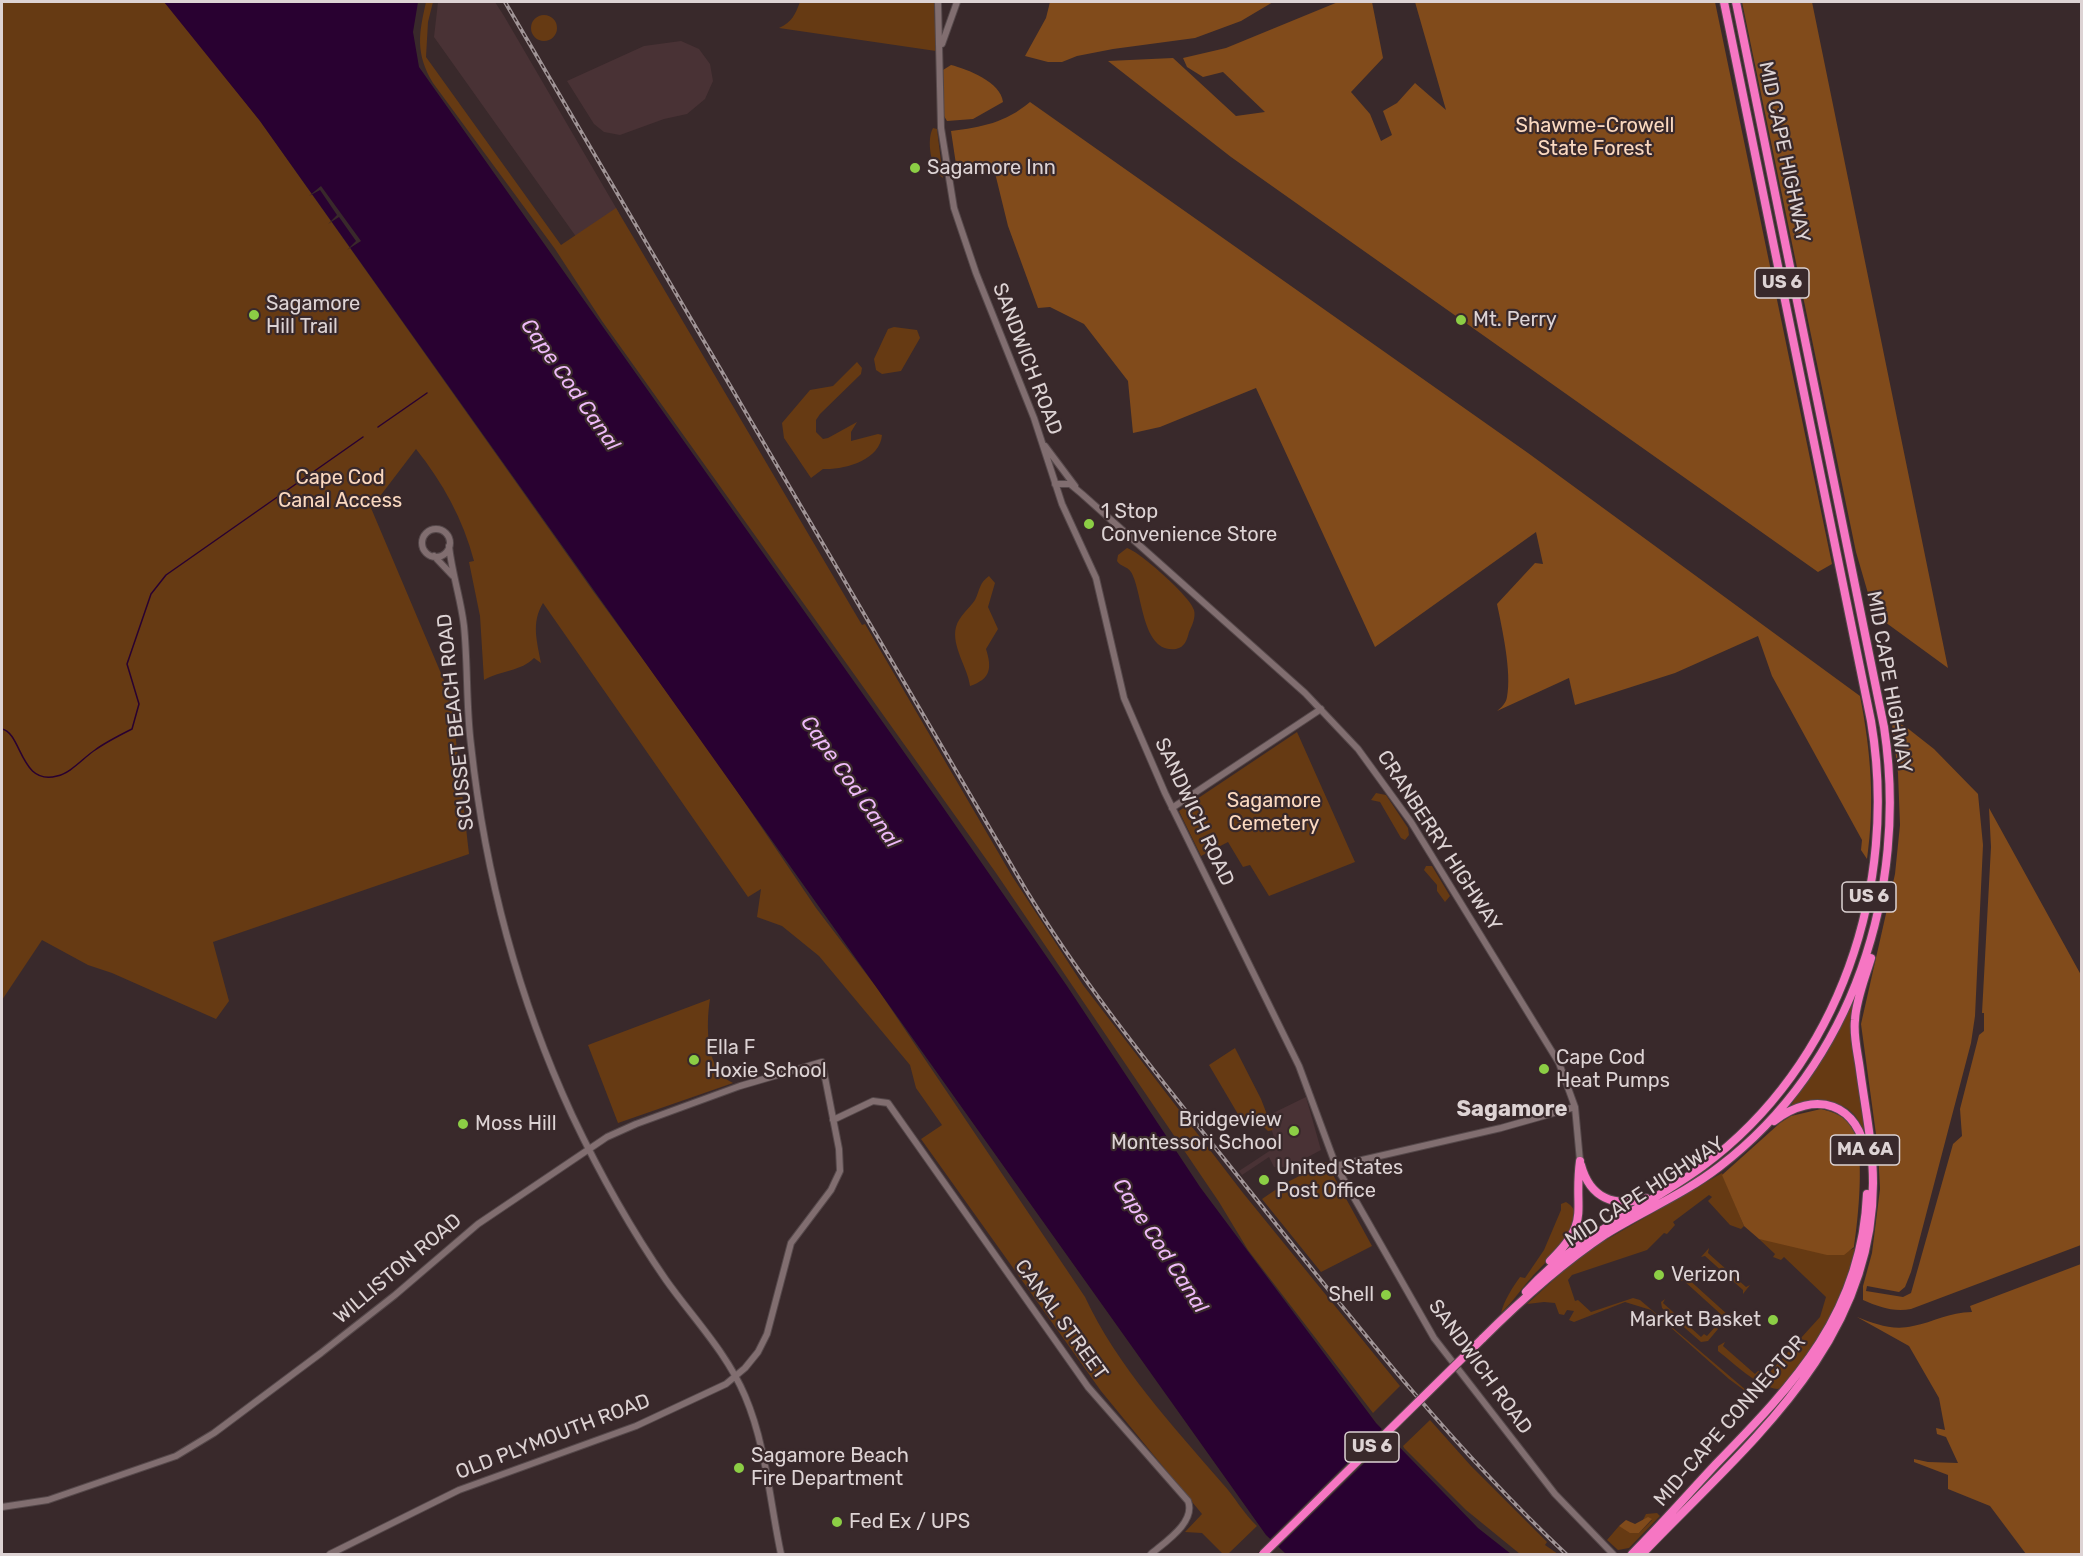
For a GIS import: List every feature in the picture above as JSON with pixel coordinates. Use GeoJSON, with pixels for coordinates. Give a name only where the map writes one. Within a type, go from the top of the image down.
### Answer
{"type":"FeatureCollection","features":[{"type":"Feature","properties":{"kind":"highway","name":"MID CAPE HIGHWAY"},"geometry":{"type":"LineString","coordinates":[[1263,1554],[1482,1339],[1545,1273],[1580,1243],[1659,1195],[1706,1163],[1747,1126],[1784,1085],[1814,1040],[1836,999],[1859,939],[1875,867],[1878,830],[1878,776],[1869,712],[1724,2]]}},
{"type":"Feature","properties":{"kind":"highway","name":"MID CAPE HIGHWAY"},"geometry":{"type":"LineString","coordinates":[[1500,1321],[1586,1248],[1689,1188],[1748,1143],[1797,1087],[1837,1024],[1866,956],[1882,899],[1891,810],[1889,764],[1883,718],[1736,2]]}},
{"type":"Feature","properties":{"kind":"highway"},"geometry":{"type":"LineString","coordinates":[[1846,1304],[1865,1254],[1873,1188],[1871,1149],[1854,1023],[1879,927],[1882,899]]}},
{"type":"Feature","properties":{"kind":"highway","name":"MA 6A"},"geometry":{"type":"LineString","coordinates":[[1748,1143],[1786,1113],[1812,1105],[1841,1109],[1858,1125],[1866,1155],[1866,1207],[1858,1260],[1846,1304]]}},
{"type":"Feature","properties":{"kind":"highway"},"geometry":{"type":"LineString","coordinates":[[1580,1161],[1590,1186],[1608,1201],[1626,1203],[1659,1195]]}},
{"type":"Feature","properties":{"kind":"highway"},"geometry":{"type":"LineString","coordinates":[[1500,1321],[1537,1274],[1575,1232],[1578,1218],[1580,1161]]}},
{"type":"Feature","properties":{"kind":"highway","name":"MID-CAPE CONNECTOR"},"geometry":{"type":"LineString","coordinates":[[1642,1554],[1817,1363],[1846,1304]]}},
{"type":"Feature","properties":{"kind":"highway","name":"MID-CAPE CONNECTOR"},"geometry":{"type":"LineString","coordinates":[[1632,1554],[1779,1404]]}},
{"type":"Feature","properties":{"kind":"main road","name":"SANDWICH ROAD"},"geometry":{"type":"LineString","coordinates":[[938,2],[941,129],[954,208],[976,273],[1041,438],[1055,484],[1096,578],[1120,687],[1172,808],[1299,1066],[1336,1166],[1434,1338],[1555,1494],[1613,1554]]}},
{"type":"Feature","properties":{"kind":"main road"},"geometry":{"type":"LineString","coordinates":[[940,50],[957,2]]}},
{"type":"Feature","properties":{"kind":"main road","name":"CRANBERRY HIGHWAY"},"geometry":{"type":"LineString","coordinates":[[1041,438],[1082,494]]}},
{"type":"Feature","properties":{"kind":"main road","name":"CRANBERRY HIGHWAY"},"geometry":{"type":"LineString","coordinates":[[1055,484],[1070,484],[1082,494],[1321,709],[1370,764],[1411,822],[1554,1053],[1575,1107],[1580,1161]]}},
{"type":"Feature","properties":{"kind":"main road"},"geometry":{"type":"LineString","coordinates":[[434,556],[445,553],[449,546],[445,533],[437,529],[429,531],[423,538],[423,546],[427,553],[447,567],[455,579]]}},
{"type":"Feature","properties":{"kind":"main road","name":"SCUSSET BEACH ROAD"},"geometry":{"type":"LineString","coordinates":[[449,546],[464,622],[469,724],[476,789],[498,908],[537,1032],[589,1149],[644,1245],[736,1376],[748,1403],[758,1438],[780,1554]]}},
{"type":"Feature","properties":{"kind":"main road"},"geometry":{"type":"LineString","coordinates":[[1172,808],[1321,709]]}},
{"type":"Feature","properties":{"kind":"main road","name":"WILLISTON ROAD"},"geometry":{"type":"LineString","coordinates":[[2,1507],[48,1500],[164,1461],[186,1451],[321,1353],[395,1295],[478,1224],[589,1149],[614,1134],[646,1120],[748,1083],[822,1062]]}},
{"type":"Feature","properties":{"kind":"main road","name":"OLD PLYMOUTH ROAD"},"geometry":{"type":"LineString","coordinates":[[330,1554],[459,1490],[620,1433],[726,1384],[736,1376],[755,1356],[767,1334],[783,1265],[795,1235],[838,1178],[840,1156],[822,1062]]}},
{"type":"Feature","properties":{"kind":"main road","name":"CANAL STREET"},"geometry":{"type":"LineString","coordinates":[[833,1120],[873,1101],[884,1101],[891,1107],[1088,1387],[1188,1501],[1191,1508],[1188,1517],[1151,1554]]}},
{"type":"Feature","properties":{"kind":"main road"},"geometry":{"type":"LineString","coordinates":[[1336,1166],[1501,1128],[1575,1107]]}},
{"type":"Feature","properties":{"kind":"shaded area"},"geometry":{"type":"Polygon","coordinates":[[[438,2],[495,2],[504,16],[619,213],[582,245],[434,37],[438,2]]]}},
{"type":"Feature","properties":{"kind":"shaded area"},"geometry":{"type":"Polygon","coordinates":[[[681,41],[699,49],[710,64],[713,81],[705,99],[687,114],[664,119],[620,135],[604,132],[594,124],[567,81],[644,46],[681,41]]]}},
{"type":"Feature","properties":{"kind":"shaded area","name":"Bridgeview Montessori School"},"geometry":{"type":"Polygon","coordinates":[[[1306,1097],[1321,1150],[1289,1167],[1274,1167],[1269,1157],[1242,1175],[1239,1171],[1277,1146],[1267,1116],[1306,1097]]]}},
{"type":"Feature","properties":{"kind":"green space","name":"Cape Cod Canal Access"},"geometry":{"type":"Polygon","coordinates":[[[2,2],[164,2],[178,16],[260,121],[593,591],[710,751],[816,908],[877,988],[1085,1297],[1129,1371],[1257,1526],[1228,1554],[1223,1554],[1202,1533],[1185,1532],[1202,1514],[1101,1391],[921,1139],[942,1125],[916,1088],[910,1065],[819,956],[782,926],[757,917],[761,889],[748,897],[543,603],[536,625],[541,663],[534,658],[523,666],[484,680],[480,616],[469,562],[474,561],[451,502],[416,449],[371,508],[451,697],[469,854],[213,942],[229,1001],[216,1019],[112,973],[88,965],[42,940],[2,1000],[2,2]]]}},
{"type":"Feature","properties":{"kind":"green space"},"geometry":{"type":"Polygon","coordinates":[[[426,2],[433,2],[428,22],[426,57],[561,245],[616,208],[862,625],[865,624],[1012,876],[1083,985],[1243,1193],[1400,1386],[1373,1413],[1248,1250],[1219,1202],[996,873],[602,321],[555,249],[433,83],[423,62],[420,43],[426,2]]]}},
{"type":"Feature","properties":{"kind":"green space"},"geometry":{"type":"Polygon","coordinates":[[[800,2],[934,2],[936,51],[779,28],[792,18],[800,2]]]}},
{"type":"Feature","properties":{"kind":"green space"},"geometry":{"type":"Polygon","coordinates":[[[1050,2],[1273,2],[1241,21],[1195,38],[1113,49],[1077,56],[1062,62],[1048,62],[1025,56],[1046,18],[1050,2]]]}},
{"type":"Feature","properties":{"kind":"green space","name":"Shawme-Crowell State Forest"},"geometry":{"type":"Polygon","coordinates":[[[1338,2],[1372,2],[1383,58],[1351,92],[1370,114],[1381,141],[1392,135],[1383,111],[1397,103],[1415,83],[1446,110],[1415,2],[1715,2],[1832,564],[1818,572],[1231,157],[1108,61],[1173,58],[1236,116],[1265,112],[1223,72],[1203,77],[1187,67],[1183,58],[1226,48],[1338,2]]]}},
{"type":"Feature","properties":{"kind":"green space"},"geometry":{"type":"Polygon","coordinates":[[[1742,2],[1812,2],[1948,668],[1874,614],[1856,552],[1742,2]]]}},
{"type":"Feature","properties":{"kind":"green space"},"geometry":{"type":"Polygon","coordinates":[[[544,15],[553,19],[557,28],[553,37],[544,41],[535,37],[531,28],[535,19],[544,15]]]}},
{"type":"Feature","properties":{"kind":"green space"},"geometry":{"type":"Polygon","coordinates":[[[951,65],[974,73],[990,83],[1001,95],[1003,102],[973,119],[947,121],[944,116],[943,70],[951,65]]]}},
{"type":"Feature","properties":{"kind":"green space"},"geometry":{"type":"Polygon","coordinates":[[[1030,102],[1528,453],[1860,696],[1871,778],[1871,818],[1867,859],[1861,850],[1862,840],[1772,676],[1758,636],[1675,673],[1575,705],[1569,678],[1497,711],[1504,705],[1506,699],[1508,675],[1506,650],[1497,604],[1535,563],[1543,564],[1536,532],[1375,647],[1256,388],[1160,427],[1133,433],[1128,381],[1084,324],[1050,307],[1038,308],[1008,226],[995,173],[957,171],[951,131],[993,123],[1011,115],[1030,102]]]}},
{"type":"Feature","properties":{"kind":"green space"},"geometry":{"type":"Polygon","coordinates":[[[933,128],[937,129],[943,178],[935,168],[931,155],[930,140],[933,128]]]}},
{"type":"Feature","properties":{"kind":"green space"},"geometry":{"type":"Polygon","coordinates":[[[894,327],[917,330],[920,338],[901,371],[882,374],[876,370],[874,359],[888,329],[894,327]]]}},
{"type":"Feature","properties":{"kind":"green space"},"geometry":{"type":"Polygon","coordinates":[[[857,362],[862,368],[861,374],[820,414],[816,420],[816,432],[823,439],[828,438],[857,422],[851,432],[851,441],[878,434],[882,435],[880,444],[875,451],[860,462],[841,468],[823,469],[811,478],[784,438],[782,423],[810,390],[833,386],[857,362]]]}},
{"type":"Feature","properties":{"kind":"green space"},"geometry":{"type":"Polygon","coordinates":[[[1127,548],[1164,576],[1191,604],[1194,610],[1193,621],[1182,647],[1165,648],[1156,642],[1150,632],[1131,572],[1117,561],[1118,555],[1127,548]]]}},
{"type":"Feature","properties":{"kind":"green space"},"geometry":{"type":"Polygon","coordinates":[[[989,576],[995,583],[988,607],[998,629],[986,649],[989,662],[988,672],[982,680],[970,686],[956,642],[956,627],[975,600],[981,584],[989,576]]]}},
{"type":"Feature","properties":{"kind":"green space"},"geometry":{"type":"Polygon","coordinates":[[[1896,722],[1934,749],[1978,794],[1983,845],[1975,1016],[1971,1043],[1911,1272],[1905,1287],[1899,1292],[1867,1286],[1866,1291],[1903,1297],[1911,1293],[1953,1144],[1962,1136],[1960,1109],[1979,1035],[1984,1031],[1984,1013],[1982,1013],[1991,847],[1989,808],[2081,975],[2081,1245],[1911,1309],[1898,1310],[1880,1307],[1863,1300],[1863,1286],[1872,1253],[1880,1189],[1878,1149],[1861,1024],[1895,874],[1900,825],[1898,773],[1892,724],[1896,722]]]}},
{"type":"Feature","properties":{"kind":"green space","name":"Sagamore Cemetery"},"geometry":{"type":"Polygon","coordinates":[[[1297,732],[1355,862],[1269,896],[1250,865],[1243,867],[1228,842],[1201,856],[1179,811],[1297,732]]]}},
{"type":"Feature","properties":{"kind":"green space"},"geometry":{"type":"Polygon","coordinates":[[[1376,793],[1386,795],[1408,828],[1409,835],[1405,840],[1401,838],[1380,802],[1371,800],[1376,793]]]}},
{"type":"Feature","properties":{"kind":"green space"},"geometry":{"type":"Polygon","coordinates":[[[1426,866],[1432,866],[1450,896],[1445,902],[1437,891],[1437,885],[1424,870],[1426,866]]]}},
{"type":"Feature","properties":{"kind":"green space"},"geometry":{"type":"Polygon","coordinates":[[[1861,979],[1853,1014],[1870,1173],[1869,1186],[1867,1145],[1861,1126],[1851,1112],[1836,1104],[1790,1107],[1847,1011],[1861,979]]]}},
{"type":"Feature","properties":{"kind":"green space"},"geometry":{"type":"Polygon","coordinates":[[[710,999],[708,1033],[712,1058],[724,1077],[733,1083],[618,1123],[588,1045],[710,999]]]}},
{"type":"Feature","properties":{"kind":"green space"},"geometry":{"type":"Polygon","coordinates":[[[1235,1048],[1261,1099],[1273,1130],[1268,1131],[1259,1122],[1242,1121],[1209,1065],[1235,1048]]]}},
{"type":"Feature","properties":{"kind":"green space"},"geometry":{"type":"Polygon","coordinates":[[[1821,1109],[1838,1115],[1849,1123],[1856,1137],[1859,1151],[1860,1186],[1854,1247],[1844,1255],[1827,1255],[1759,1239],[1744,1226],[1722,1175],[1780,1123],[1791,1116],[1821,1109]]]}},
{"type":"Feature","properties":{"kind":"green space"},"geometry":{"type":"Polygon","coordinates":[[[1326,1162],[1372,1246],[1321,1272],[1262,1199],[1284,1184],[1326,1162]]]}},
{"type":"Feature","properties":{"kind":"green space"},"geometry":{"type":"Polygon","coordinates":[[[1722,1173],[1744,1226],[1741,1229],[1730,1225],[1708,1201],[1712,1197],[1709,1195],[1673,1222],[1675,1225],[1667,1234],[1664,1233],[1647,1250],[1572,1275],[1568,1280],[1575,1301],[1578,1300],[1591,1312],[1633,1298],[1640,1300],[1760,1402],[1729,1379],[1651,1310],[1625,1302],[1574,1322],[1569,1320],[1574,1311],[1567,1310],[1564,1315],[1559,1314],[1555,1303],[1527,1304],[1569,1266],[1599,1244],[1722,1173]]]}},
{"type":"Feature","properties":{"kind":"green space"},"geometry":{"type":"Polygon","coordinates":[[[1566,1202],[1574,1210],[1575,1219],[1572,1230],[1556,1252],[1501,1313],[1517,1281],[1520,1277],[1525,1278],[1544,1250],[1561,1210],[1561,1204],[1566,1202]]]}},
{"type":"Feature","properties":{"kind":"green space"},"geometry":{"type":"Polygon","coordinates":[[[1759,1239],[1820,1252],[1843,1252],[1855,1248],[1838,1303],[1815,1347],[1790,1380],[1778,1389],[1762,1384],[1746,1374],[1718,1351],[1718,1346],[1725,1342],[1723,1346],[1755,1374],[1758,1371],[1770,1372],[1820,1317],[1826,1297],[1784,1257],[1781,1260],[1773,1257],[1775,1254],[1759,1239]]]}},
{"type":"Feature","properties":{"kind":"green space"},"geometry":{"type":"Polygon","coordinates":[[[1709,1248],[1708,1253],[1746,1287],[1750,1285],[1743,1294],[1743,1290],[1705,1256],[1701,1257],[1709,1248]]]}},
{"type":"Feature","properties":{"kind":"green space"},"geometry":{"type":"Polygon","coordinates":[[[2081,1264],[2081,1554],[2026,1554],[1990,1506],[1948,1489],[1948,1475],[1914,1462],[1914,1459],[1958,1463],[1946,1437],[1937,1434],[1936,1428],[1945,1430],[1939,1398],[1909,1346],[1857,1317],[1891,1327],[1906,1327],[1972,1312],[1970,1306],[2081,1264]]]}},
{"type":"Feature","properties":{"kind":"green space"},"geometry":{"type":"Polygon","coordinates":[[[1687,1273],[1686,1277],[1728,1315],[1732,1313],[1725,1323],[1725,1318],[1683,1280],[1679,1282],[1687,1273]]]}},
{"type":"Feature","properties":{"kind":"green space"},"geometry":{"type":"Polygon","coordinates":[[[1665,1299],[1663,1303],[1701,1337],[1704,1334],[1707,1336],[1715,1327],[1713,1323],[1718,1329],[1708,1341],[1701,1342],[1662,1308],[1661,1302],[1665,1299]]]}},
{"type":"Feature","properties":{"kind":"green space"},"geometry":{"type":"Polygon","coordinates":[[[1430,1420],[1471,1466],[1547,1542],[1545,1545],[1558,1554],[1520,1554],[1466,1510],[1404,1448],[1403,1446],[1430,1420]]]}},
{"type":"Feature","properties":{"kind":"green space"},"geometry":{"type":"Polygon","coordinates":[[[1657,1513],[1660,1516],[1629,1548],[1618,1550],[1607,1540],[1619,1526],[1639,1533],[1652,1520],[1642,1522],[1646,1514],[1657,1513]]]}},
{"type":"Feature","properties":{"kind":"green space"},"geometry":{"type":"Polygon","coordinates":[[[1648,1517],[1652,1519],[1639,1533],[1630,1533],[1619,1526],[1626,1520],[1635,1524],[1648,1517]]]}},
{"type":"Feature","properties":{"kind":"water","name":"Cape Cod Canal"},"geometry":{"type":"Polygon","coordinates":[[[164,2],[418,2],[413,32],[419,67],[940,803],[1067,986],[1200,1187],[1376,1423],[1478,1528],[1511,1554],[1286,1554],[1266,1535],[260,121],[164,2]]]}},
{"type":"Feature","properties":{"kind":"pier"},"geometry":{"type":"Polygon","coordinates":[[[321,186],[361,241],[347,250],[356,241],[339,217],[328,224],[337,215],[320,190],[309,196],[321,186]]]}},
{"type":"Feature","properties":{"kind":"pier"},"geometry":{"type":"Polygon","coordinates":[[[1384,1427],[1392,1436],[1276,1549],[1268,1541],[1384,1427]]]}},
{"type":"Feature","properties":{"kind":"waterway"},"geometry":{"type":"LineString","coordinates":[[378,427],[427,393]]}},
{"type":"Feature","properties":{"kind":"waterway"},"geometry":{"type":"LineString","coordinates":[[2,729],[14,739],[29,767],[45,777],[67,772],[99,747],[132,729],[139,704],[127,664],[151,594],[166,575],[363,437]]}},
{"type":"Feature","properties":{"kind":"railway"},"geometry":{"type":"LineString","coordinates":[[505,2],[1051,929],[1103,1004],[1159,1077],[1399,1376],[1480,1467],[1566,1554]]}},
{"type":"Feature","properties":{"kind":"place","name":"Sagamore Inn"},"geometry":{"type":"Point","coordinates":[915,168]}},
{"type":"Feature","properties":{"kind":"place","name":"Sagamore Hill Trail"},"geometry":{"type":"Point","coordinates":[254,315]}},
{"type":"Feature","properties":{"kind":"place","name":"Mt. Perry"},"geometry":{"type":"Point","coordinates":[1461,320]}},
{"type":"Feature","properties":{"kind":"place","name":"1 Stop Convenience Store"},"geometry":{"type":"Point","coordinates":[1089,524]}},
{"type":"Feature","properties":{"kind":"place","name":"Ella F Hoxie School"},"geometry":{"type":"Point","coordinates":[694,1060]}},
{"type":"Feature","properties":{"kind":"place","name":"Cape Cod Heat Pumps"},"geometry":{"type":"Point","coordinates":[1544,1069]}},
{"type":"Feature","properties":{"kind":"place","name":"Moss Hill"},"geometry":{"type":"Point","coordinates":[463,1124]}},
{"type":"Feature","properties":{"kind":"place","name":"Bridgeview Montessori School"},"geometry":{"type":"Point","coordinates":[1294,1131]}},
{"type":"Feature","properties":{"kind":"place","name":"United States Post Office"},"geometry":{"type":"Point","coordinates":[1264,1180]}},
{"type":"Feature","properties":{"kind":"place","name":"Verizon"},"geometry":{"type":"Point","coordinates":[1659,1275]}},
{"type":"Feature","properties":{"kind":"place","name":"Shell"},"geometry":{"type":"Point","coordinates":[1386,1295]}},
{"type":"Feature","properties":{"kind":"place","name":"Market Basket"},"geometry":{"type":"Point","coordinates":[1773,1320]}},
{"type":"Feature","properties":{"kind":"place","name":"Sagamore Beach Fire Department"},"geometry":{"type":"Point","coordinates":[739,1468]}},
{"type":"Feature","properties":{"kind":"place","name":"Fed Ex / UPS"},"geometry":{"type":"Point","coordinates":[837,1522]}},
{"type":"Feature","properties":{"kind":"district","name":"Sagamore"},"geometry":{"type":"Point","coordinates":[1512,1110]}}]}
